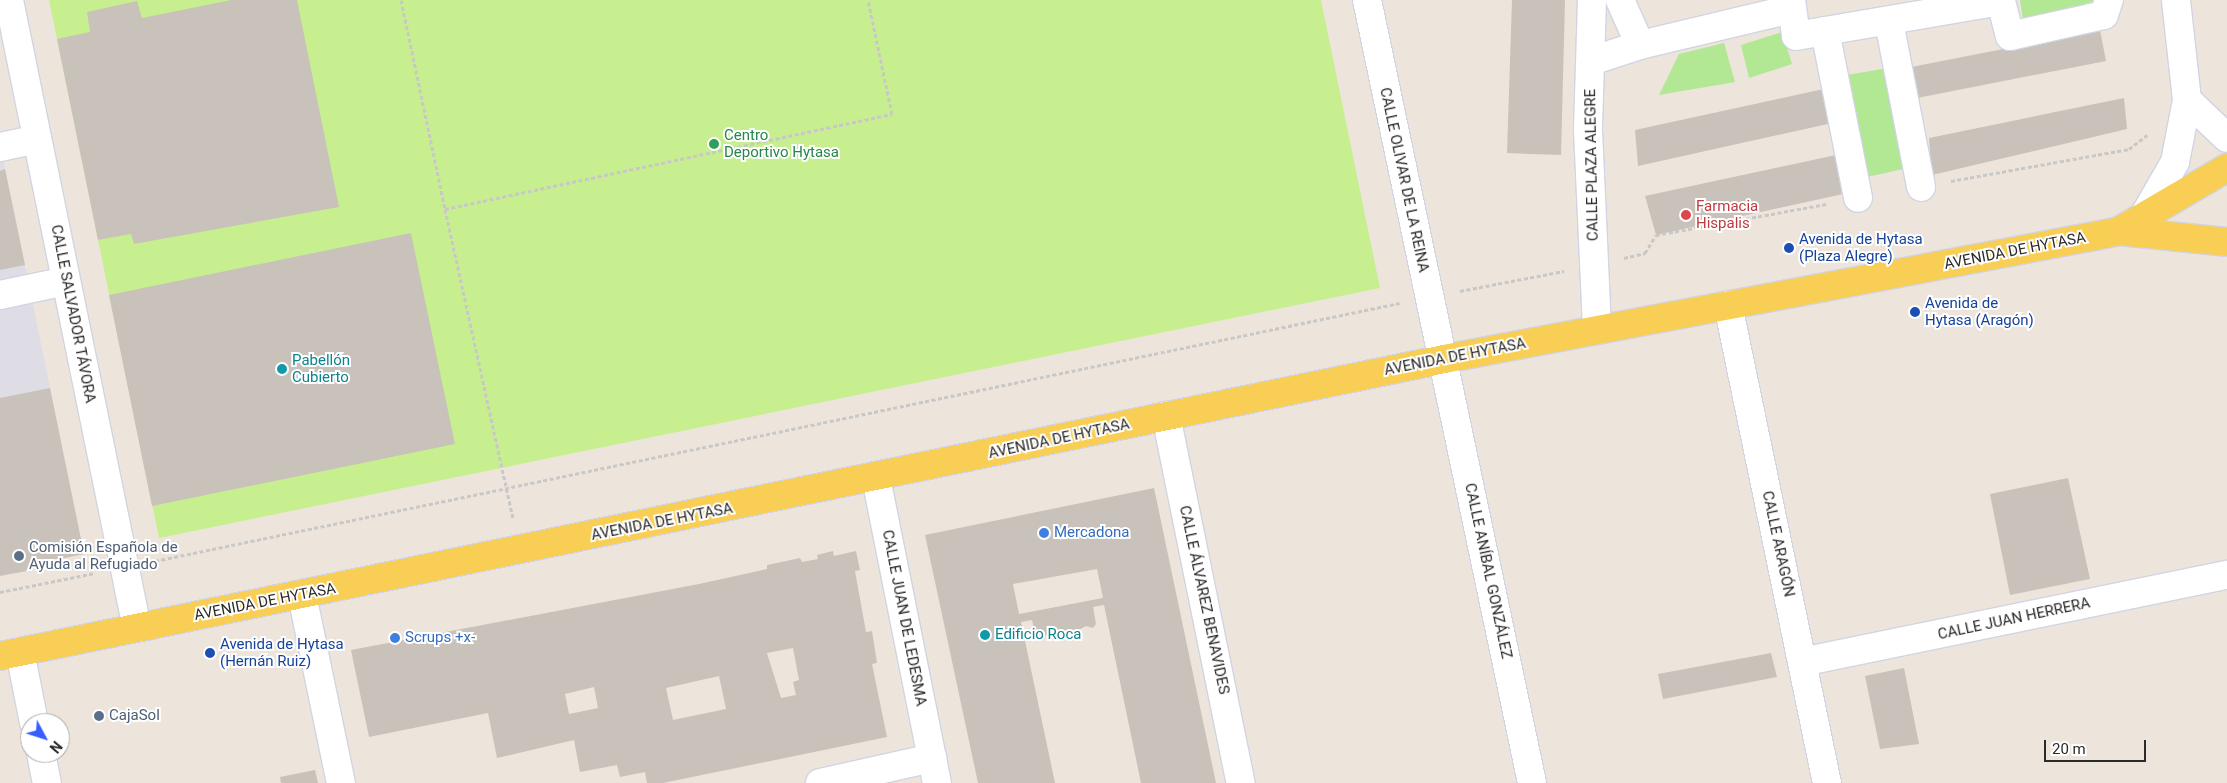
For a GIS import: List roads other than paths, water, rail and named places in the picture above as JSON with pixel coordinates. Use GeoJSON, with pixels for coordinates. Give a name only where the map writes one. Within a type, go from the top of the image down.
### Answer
{"type":"FeatureCollection","features":[{"type":"Feature","properties":{"kind":"main road"},"geometry":{"type":"LineString","coordinates":[[2119,231],[2227,168]]}},
{"type":"Feature","properties":{"kind":"main road"},"geometry":{"type":"LineString","coordinates":[[2119,231],[2227,242]]}},
{"type":"Feature","properties":{"kind":"main road","name":"AVENIDA DE HYTASA"},"geometry":{"type":"LineString","coordinates":[[10,654],[876,478],[1444,359],[2119,231]]}},
{"type":"Feature","properties":{"kind":"street"},"geometry":{"type":"LineString","coordinates":[[0,1],[8,0]]}},
{"type":"Feature","properties":{"kind":"street","name":"CALLE SALVADOR TÁVORA"},"geometry":{"type":"LineString","coordinates":[[8,0],[137,628]]}},
{"type":"Feature","properties":{"kind":"street","name":"CALLE OLIVAR DE LA REINA"},"geometry":{"type":"LineString","coordinates":[[1366,0],[1428,297],[1444,359]]}},
{"type":"Feature","properties":{"kind":"street","name":"CALLE PLAZA ALEGRE"},"geometry":{"type":"LineString","coordinates":[[1592,0],[1588,130],[1597,330]]}},
{"type":"Feature","properties":{"kind":"street"},"geometry":{"type":"LineString","coordinates":[[1620,0],[1640,45]]}},
{"type":"Feature","properties":{"kind":"street"},"geometry":{"type":"LineString","coordinates":[[1591,61],[1640,45],[1791,5],[1796,36],[1889,22],[1932,7],[2001,1],[2010,36],[2104,15],[2109,0]]}},
{"type":"Feature","properties":{"kind":"street"},"geometry":{"type":"LineString","coordinates":[[2144,216],[2175,162],[2187,100],[2176,0]]}},
{"type":"Feature","properties":{"kind":"street"},"geometry":{"type":"LineString","coordinates":[[1889,22],[1921,187]]}},
{"type":"Feature","properties":{"kind":"street"},"geometry":{"type":"LineString","coordinates":[[1825,31],[1858,198]]}},
{"type":"Feature","properties":{"kind":"street"},"geometry":{"type":"LineString","coordinates":[[2187,100],[2227,138]]}},
{"type":"Feature","properties":{"kind":"street"},"geometry":{"type":"LineString","coordinates":[[0,147],[37,139]]}},
{"type":"Feature","properties":{"kind":"street"},"geometry":{"type":"LineString","coordinates":[[0,295],[66,281]]}},
{"type":"Feature","properties":{"kind":"street","name":"CALLE ARAGÓN"},"geometry":{"type":"LineString","coordinates":[[1728,305],[1827,783]]}},
{"type":"Feature","properties":{"kind":"street","name":"CALLE ANÍBAL GONZÁLEZ"},"geometry":{"type":"LineString","coordinates":[[1444,359],[1532,783]]}},
{"type":"Feature","properties":{"kind":"street","name":"CALLE ÁLVAREZ BENAVIDES"},"geometry":{"type":"LineString","coordinates":[[1166,416],[1241,783]]}},
{"type":"Feature","properties":{"kind":"street","name":"CALLE JUAN DE LEDESMA"},"geometry":{"type":"LineString","coordinates":[[820,783],[935,770],[876,478]]}},
{"type":"Feature","properties":{"kind":"street","name":"CALLE JUAN HERRERA"},"geometry":{"type":"LineString","coordinates":[[1802,662],[2227,575]]}},
{"type":"Feature","properties":{"kind":"street"},"geometry":{"type":"LineString","coordinates":[[302,595],[341,783]]}},
{"type":"Feature","properties":{"kind":"street"},"geometry":{"type":"LineString","coordinates":[[10,654],[31,713]]}},
{"type":"Feature","properties":{"kind":"street"},"geometry":{"type":"LineString","coordinates":[[43,763],[47,783]]}},
{"type":"Feature","properties":{"kind":"place","name":"Centro Deportivo Hytasa"},"geometry":{"type":"Point","coordinates":[714,144]}},
{"type":"Feature","properties":{"kind":"place","name":"Farmacia Hispalis"},"geometry":{"type":"Point","coordinates":[1686,215]}},
{"type":"Feature","properties":{"kind":"place","name":"Avenida de Hytasa (Plaza Alegre)"},"geometry":{"type":"Point","coordinates":[1789,248]}},
{"type":"Feature","properties":{"kind":"place","name":"Avenida de Hytasa (Aragón)"},"geometry":{"type":"Point","coordinates":[1915,312]}},
{"type":"Feature","properties":{"kind":"place","name":"Pabellón Cubierto"},"geometry":{"type":"Point","coordinates":[282,369]}},
{"type":"Feature","properties":{"kind":"place","name":"Mercadona"},"geometry":{"type":"Point","coordinates":[1044,533]}},
{"type":"Feature","properties":{"kind":"place","name":"Comisión Española de Ayuda al Refugiado"},"geometry":{"type":"Point","coordinates":[19,556]}},
{"type":"Feature","properties":{"kind":"place","name":"Edificio Roca"},"geometry":{"type":"Point","coordinates":[985,635]}},
{"type":"Feature","properties":{"kind":"place","name":"Scrups +x-"},"geometry":{"type":"Point","coordinates":[395,638]}},
{"type":"Feature","properties":{"kind":"place","name":"Avenida de Hytasa (Hernán Ruiz)"},"geometry":{"type":"Point","coordinates":[210,653]}},
{"type":"Feature","properties":{"kind":"place","name":"CajaSol"},"geometry":{"type":"Point","coordinates":[99,716]}}]}
